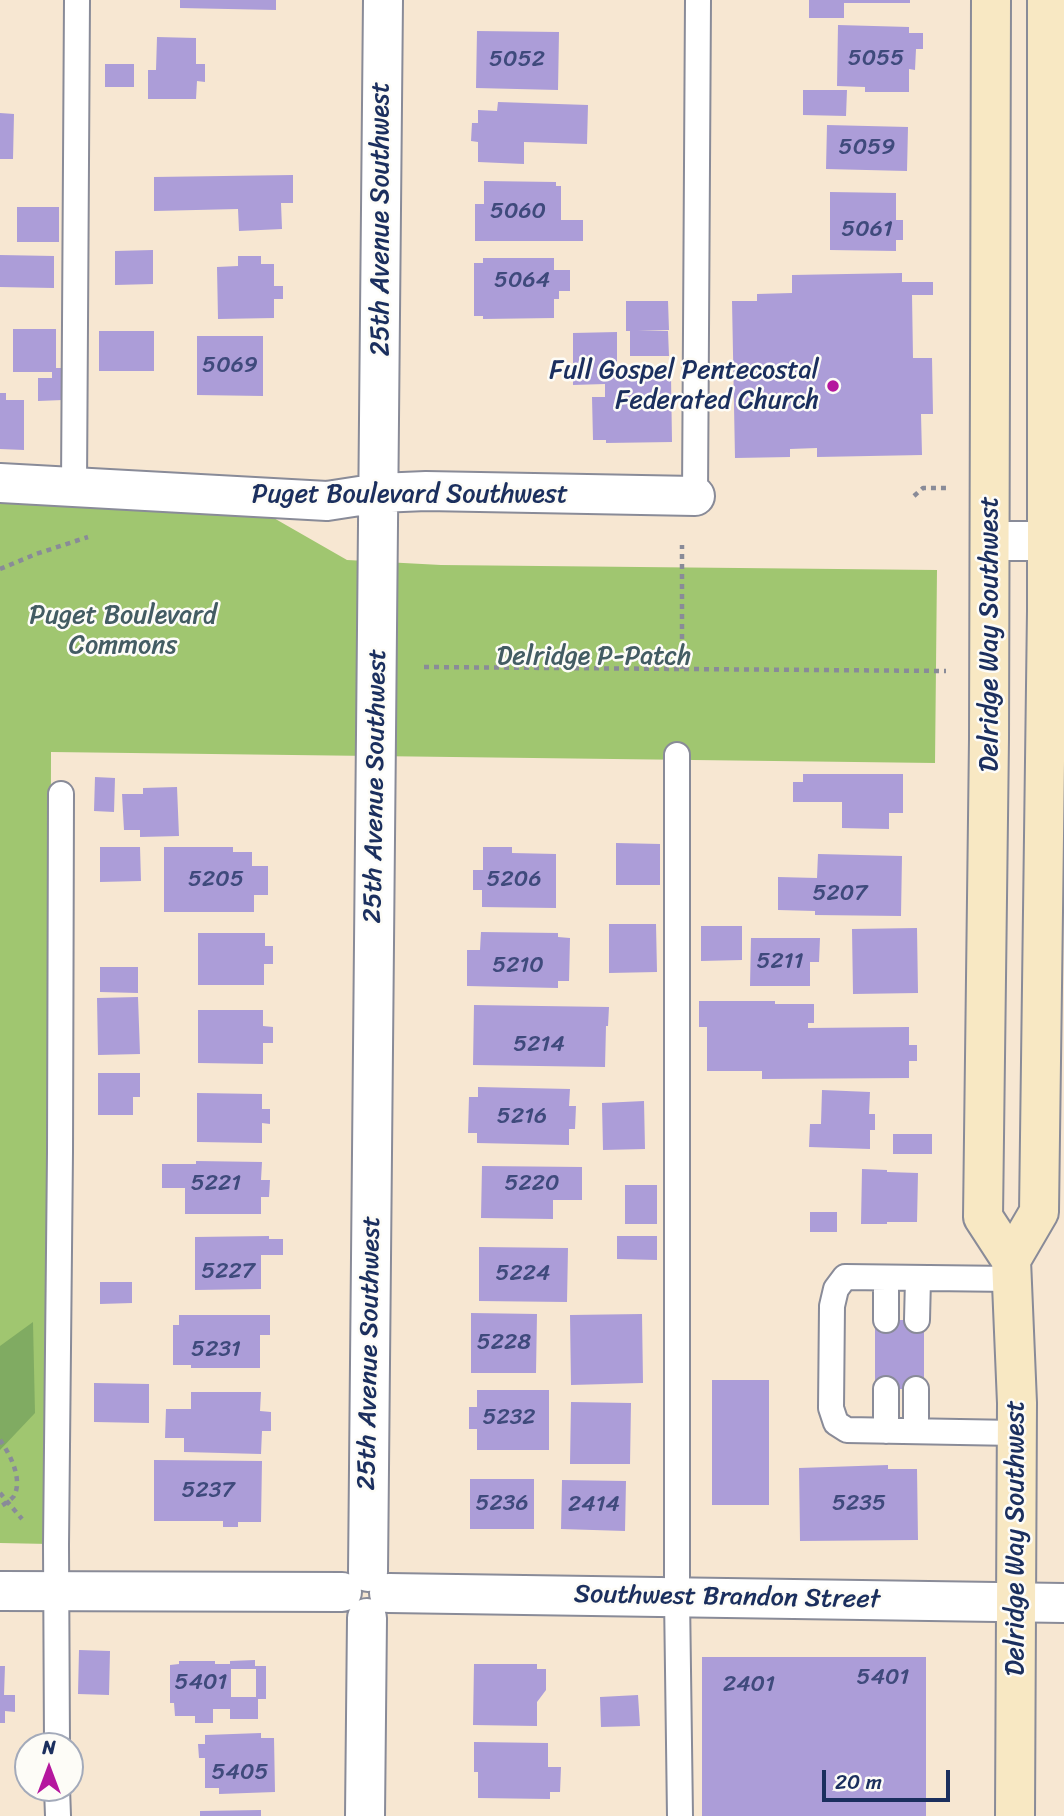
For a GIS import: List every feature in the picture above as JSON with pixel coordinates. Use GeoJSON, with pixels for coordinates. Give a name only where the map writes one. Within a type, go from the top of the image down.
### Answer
{"type":"FeatureCollection","features":[{"type":"Feature","properties":{"kind":"main road","name":"Delridge Way Southwest"},"geometry":{"type":"LineString","coordinates":[[991,0],[990,541],[983,1217],[1012,1270],[1017,1403],[1015,1816]]}},
{"type":"Feature","properties":{"kind":"main road","name":"Delridge Way Southwest"},"geometry":{"type":"LineString","coordinates":[[1012,1270],[1039,1212],[1056,541],[1047,0]]}},
{"type":"Feature","properties":{"kind":"street","name":"25th Avenue Southwest"},"geometry":{"type":"LineString","coordinates":[[365,1816],[383,0]]}},
{"type":"Feature","properties":{"kind":"street","name":"Puget Boulevard Southwest"},"geometry":{"type":"LineString","coordinates":[[0,483],[327,500],[426,491],[695,496]]}},
{"type":"Feature","properties":{"kind":"street"},"geometry":{"type":"LineString","coordinates":[[990,541],[1056,541]]}},
{"type":"Feature","properties":{"kind":"street","name":"Southwest Brandon Street"},"geometry":{"type":"LineString","coordinates":[[0,1591],[1064,1603]]}},
{"type":"Feature","properties":{"kind":"lane"},"geometry":{"type":"LineString","coordinates":[[74,486],[77,0]]}},
{"type":"Feature","properties":{"kind":"lane"},"geometry":{"type":"LineString","coordinates":[[695,496],[698,0]]}},
{"type":"Feature","properties":{"kind":"lane"},"geometry":{"type":"LineString","coordinates":[[677,755],[677,1597],[680,1816]]}},
{"type":"Feature","properties":{"kind":"lane"},"geometry":{"type":"LineString","coordinates":[[57,1732],[55,1591],[61,794]]}},
{"type":"Feature","properties":{"kind":"lane"},"geometry":{"type":"LineString","coordinates":[[1012,1270],[918,1279],[845,1277],[836,1289],[832,1306],[831,1408],[836,1423],[847,1430],[1016,1433]]}},
{"type":"Feature","properties":{"kind":"lane"},"geometry":{"type":"LineString","coordinates":[[886,1278],[886,1320]]}},
{"type":"Feature","properties":{"kind":"lane"},"geometry":{"type":"LineString","coordinates":[[917,1320],[918,1279]]}},
{"type":"Feature","properties":{"kind":"lane"},"geometry":{"type":"LineString","coordinates":[[886,1389],[886,1431]]}},
{"type":"Feature","properties":{"kind":"lane"},"geometry":{"type":"LineString","coordinates":[[916,1389],[916,1431]]}},
{"type":"Feature","properties":{"kind":"path"},"geometry":{"type":"LineString","coordinates":[[914,496],[923,488],[947,488]]}},
{"type":"Feature","properties":{"kind":"path"},"geometry":{"type":"LineString","coordinates":[[0,569],[88,537]]}},
{"type":"Feature","properties":{"kind":"path"},"geometry":{"type":"LineString","coordinates":[[682,545],[682,669]]}},
{"type":"Feature","properties":{"kind":"path"},"geometry":{"type":"LineString","coordinates":[[424,667],[946,671]]}},
{"type":"Feature","properties":{"kind":"path"},"geometry":{"type":"LineString","coordinates":[[0,1440],[15,1471],[17,1484],[13,1497],[0,1507]]}},
{"type":"Feature","properties":{"kind":"green space","name":"Puget Boulevard Commons"},"geometry":{"type":"Polygon","coordinates":[[[0,503],[272,517],[347,560],[441,565],[937,570],[935,763],[51,752],[49,1544],[0,1543],[0,503]]]}},
{"type":"Feature","properties":{"kind":"green space"},"geometry":{"type":"Polygon","coordinates":[[[33,1322],[35,1413],[0,1450],[0,1346],[33,1322]]]}},
{"type":"Feature","properties":{"kind":"building"},"geometry":{"type":"Polygon","coordinates":[[[180,0],[276,0],[276,10],[180,8],[180,0]]]}},
{"type":"Feature","properties":{"kind":"building"},"geometry":{"type":"Polygon","coordinates":[[[809,0],[910,0],[910,3],[844,3],[844,18],[809,18],[809,0]]]}},
{"type":"Feature","properties":{"kind":"building"},"geometry":{"type":"Polygon","coordinates":[[[838,25],[909,27],[909,33],[923,33],[923,49],[916,49],[915,70],[909,69],[909,92],[865,92],[865,87],[837,86],[838,25]]]}},
{"type":"Feature","properties":{"kind":"building"},"geometry":{"type":"Polygon","coordinates":[[[477,31],[559,32],[558,90],[476,88],[477,31]]]}},
{"type":"Feature","properties":{"kind":"building"},"geometry":{"type":"Polygon","coordinates":[[[157,37],[196,38],[196,64],[205,64],[205,82],[197,81],[196,99],[148,99],[148,70],[156,70],[157,37]]]}},
{"type":"Feature","properties":{"kind":"building"},"geometry":{"type":"Polygon","coordinates":[[[105,64],[134,64],[134,87],[105,87],[105,64]]]}},
{"type":"Feature","properties":{"kind":"building"},"geometry":{"type":"Polygon","coordinates":[[[803,90],[847,90],[846,116],[803,115],[803,90]]]}},
{"type":"Feature","properties":{"kind":"building"},"geometry":{"type":"Polygon","coordinates":[[[498,102],[588,105],[587,144],[524,142],[524,164],[478,162],[478,142],[471,141],[472,123],[478,123],[478,110],[497,111],[498,102]]]}},
{"type":"Feature","properties":{"kind":"building"},"geometry":{"type":"Polygon","coordinates":[[[0,113],[14,114],[13,159],[0,159],[0,113]]]}},
{"type":"Feature","properties":{"kind":"building"},"geometry":{"type":"Polygon","coordinates":[[[827,125],[908,127],[907,171],[826,169],[827,125]]]}},
{"type":"Feature","properties":{"kind":"building"},"geometry":{"type":"Polygon","coordinates":[[[293,175],[293,203],[281,203],[282,229],[239,231],[238,209],[154,211],[154,177],[293,175]]]}},
{"type":"Feature","properties":{"kind":"building"},"geometry":{"type":"Polygon","coordinates":[[[484,181],[556,182],[556,186],[561,186],[561,220],[583,220],[583,241],[475,241],[475,204],[484,204],[484,181]]]}},
{"type":"Feature","properties":{"kind":"building"},"geometry":{"type":"Polygon","coordinates":[[[830,192],[896,193],[896,220],[903,220],[903,240],[896,240],[896,251],[830,250],[830,192]]]}},
{"type":"Feature","properties":{"kind":"building"},"geometry":{"type":"Polygon","coordinates":[[[17,207],[59,207],[59,242],[17,242],[17,207]]]}},
{"type":"Feature","properties":{"kind":"building"},"geometry":{"type":"Polygon","coordinates":[[[153,250],[153,284],[115,285],[115,251],[153,250]]]}},
{"type":"Feature","properties":{"kind":"building"},"geometry":{"type":"Polygon","coordinates":[[[0,255],[54,256],[54,288],[0,287],[0,255]]]}},
{"type":"Feature","properties":{"kind":"building"},"geometry":{"type":"Polygon","coordinates":[[[238,256],[261,256],[261,264],[274,264],[274,286],[283,286],[283,299],[274,299],[274,318],[218,319],[217,267],[238,266],[238,256]]]}},
{"type":"Feature","properties":{"kind":"building"},"geometry":{"type":"Polygon","coordinates":[[[483,258],[554,258],[554,270],[570,270],[570,291],[559,291],[559,299],[554,299],[554,318],[483,319],[483,316],[474,316],[474,263],[483,263],[483,258]]]}},
{"type":"Feature","properties":{"kind":"building","name":"Full Gospel Pentecostal Federated Church"},"geometry":{"type":"Polygon","coordinates":[[[902,273],[902,282],[933,282],[933,295],[912,295],[913,358],[932,358],[933,414],[921,414],[922,455],[817,457],[817,448],[790,449],[790,457],[735,458],[732,301],[757,301],[757,294],[792,293],[792,275],[902,273]]]}},
{"type":"Feature","properties":{"kind":"building"},"geometry":{"type":"Polygon","coordinates":[[[626,301],[668,301],[669,330],[638,331],[668,331],[669,356],[630,356],[630,331],[626,331],[626,301]]]}},
{"type":"Feature","properties":{"kind":"building"},"geometry":{"type":"Polygon","coordinates":[[[13,329],[56,329],[56,368],[63,368],[63,400],[38,401],[38,378],[52,378],[52,372],[13,372],[13,329]]]}},
{"type":"Feature","properties":{"kind":"building"},"geometry":{"type":"Polygon","coordinates":[[[99,331],[154,331],[154,371],[99,371],[99,331]]]}},
{"type":"Feature","properties":{"kind":"building"},"geometry":{"type":"Polygon","coordinates":[[[617,332],[617,371],[634,371],[634,376],[671,376],[672,442],[606,443],[606,440],[593,440],[592,397],[605,397],[605,384],[573,385],[573,333],[617,332]]]}},
{"type":"Feature","properties":{"kind":"building"},"geometry":{"type":"Polygon","coordinates":[[[197,336],[263,336],[263,396],[197,395],[197,336]]]}},
{"type":"Feature","properties":{"kind":"building"},"geometry":{"type":"Polygon","coordinates":[[[0,393],[6,393],[6,400],[24,400],[24,450],[0,449],[0,393]]]}},
{"type":"Feature","properties":{"kind":"building"},"geometry":{"type":"Polygon","coordinates":[[[803,774],[903,774],[903,813],[889,813],[889,829],[842,828],[842,802],[793,802],[793,782],[803,782],[803,774]]]}},
{"type":"Feature","properties":{"kind":"building"},"geometry":{"type":"Polygon","coordinates":[[[95,777],[115,778],[114,812],[94,811],[95,777]]]}},
{"type":"Feature","properties":{"kind":"building"},"geometry":{"type":"Polygon","coordinates":[[[177,787],[179,836],[140,837],[140,830],[124,830],[122,794],[143,794],[143,788],[177,787]]]}},
{"type":"Feature","properties":{"kind":"building"},"geometry":{"type":"Polygon","coordinates":[[[616,843],[660,844],[660,885],[616,885],[616,843]]]}},
{"type":"Feature","properties":{"kind":"building"},"geometry":{"type":"Polygon","coordinates":[[[100,847],[140,847],[141,881],[100,882],[100,847]]]}},
{"type":"Feature","properties":{"kind":"building"},"geometry":{"type":"Polygon","coordinates":[[[164,847],[233,847],[233,852],[252,852],[252,866],[268,866],[268,895],[254,895],[254,912],[164,912],[164,847]]]}},
{"type":"Feature","properties":{"kind":"building"},"geometry":{"type":"Polygon","coordinates":[[[483,847],[512,847],[512,853],[556,854],[556,908],[482,907],[482,890],[473,890],[473,870],[483,870],[483,847]]]}},
{"type":"Feature","properties":{"kind":"building"},"geometry":{"type":"Polygon","coordinates":[[[818,854],[902,856],[901,916],[815,915],[815,911],[778,910],[778,877],[817,878],[818,854]]]}},
{"type":"Feature","properties":{"kind":"building"},"geometry":{"type":"Polygon","coordinates":[[[609,924],[656,924],[657,972],[609,973],[609,924]]]}},
{"type":"Feature","properties":{"kind":"building"},"geometry":{"type":"Polygon","coordinates":[[[701,926],[742,926],[742,960],[701,961],[701,926]]]}},
{"type":"Feature","properties":{"kind":"building"},"geometry":{"type":"Polygon","coordinates":[[[917,928],[918,993],[853,994],[852,929],[917,928]]]}},
{"type":"Feature","properties":{"kind":"building"},"geometry":{"type":"Polygon","coordinates":[[[481,932],[558,933],[558,937],[570,938],[569,981],[558,981],[558,988],[467,986],[467,950],[480,950],[481,932]]]}},
{"type":"Feature","properties":{"kind":"building"},"geometry":{"type":"Polygon","coordinates":[[[198,933],[265,933],[265,946],[273,946],[273,964],[264,964],[264,985],[198,985],[198,933]]]}},
{"type":"Feature","properties":{"kind":"building"},"geometry":{"type":"Polygon","coordinates":[[[751,938],[820,938],[819,962],[810,962],[810,986],[750,986],[751,938]]]}},
{"type":"Feature","properties":{"kind":"building"},"geometry":{"type":"Polygon","coordinates":[[[100,967],[138,967],[138,993],[100,992],[100,967]]]}},
{"type":"Feature","properties":{"kind":"building"},"geometry":{"type":"Polygon","coordinates":[[[138,997],[140,1054],[98,1055],[97,998],[138,997]]]}},
{"type":"Feature","properties":{"kind":"building"},"geometry":{"type":"Polygon","coordinates":[[[699,1001],[814,1004],[814,1023],[808,1023],[808,1028],[909,1027],[909,1045],[917,1045],[917,1061],[909,1061],[909,1078],[762,1079],[762,1071],[707,1071],[707,1027],[699,1027],[699,1001]]]}},
{"type":"Feature","properties":{"kind":"building"},"geometry":{"type":"Polygon","coordinates":[[[474,1005],[609,1007],[605,1067],[473,1065],[474,1005]]]}},
{"type":"Feature","properties":{"kind":"building"},"geometry":{"type":"Polygon","coordinates":[[[198,1010],[263,1010],[263,1026],[273,1027],[273,1043],[263,1043],[263,1064],[198,1063],[198,1010]]]}},
{"type":"Feature","properties":{"kind":"building"},"geometry":{"type":"Polygon","coordinates":[[[98,1073],[140,1073],[140,1097],[133,1097],[133,1115],[98,1115],[98,1073]]]}},
{"type":"Feature","properties":{"kind":"building"},"geometry":{"type":"Polygon","coordinates":[[[478,1087],[570,1089],[569,1106],[576,1106],[575,1129],[569,1129],[569,1145],[477,1143],[477,1133],[468,1133],[469,1097],[478,1097],[478,1087]]]}},
{"type":"Feature","properties":{"kind":"building"},"geometry":{"type":"Polygon","coordinates":[[[822,1090],[870,1092],[869,1114],[875,1114],[875,1130],[870,1130],[870,1149],[809,1147],[810,1124],[821,1124],[822,1090]]]}},
{"type":"Feature","properties":{"kind":"building"},"geometry":{"type":"Polygon","coordinates":[[[197,1093],[262,1094],[262,1109],[270,1109],[270,1124],[262,1123],[262,1143],[197,1142],[197,1093]]]}},
{"type":"Feature","properties":{"kind":"building"},"geometry":{"type":"Polygon","coordinates":[[[644,1101],[645,1149],[603,1150],[602,1103],[644,1101]]]}},
{"type":"Feature","properties":{"kind":"building"},"geometry":{"type":"Polygon","coordinates":[[[893,1134],[932,1134],[932,1154],[893,1154],[893,1134]]]}},
{"type":"Feature","properties":{"kind":"building"},"geometry":{"type":"Polygon","coordinates":[[[196,1161],[262,1162],[261,1180],[270,1180],[269,1197],[261,1197],[261,1214],[185,1214],[185,1188],[162,1188],[162,1164],[196,1164],[196,1161]]]}},
{"type":"Feature","properties":{"kind":"building"},"geometry":{"type":"Polygon","coordinates":[[[482,1166],[582,1167],[582,1200],[553,1200],[553,1219],[481,1218],[482,1166]]]}},
{"type":"Feature","properties":{"kind":"building"},"geometry":{"type":"Polygon","coordinates":[[[862,1169],[918,1173],[917,1222],[861,1224],[862,1169]]]}},
{"type":"Feature","properties":{"kind":"building"},"geometry":{"type":"Polygon","coordinates":[[[625,1185],[657,1185],[657,1224],[625,1224],[625,1185]]]}},
{"type":"Feature","properties":{"kind":"building"},"geometry":{"type":"Polygon","coordinates":[[[810,1212],[837,1212],[837,1232],[810,1232],[810,1212]]]}},
{"type":"Feature","properties":{"kind":"building"},"geometry":{"type":"Polygon","coordinates":[[[269,1236],[269,1239],[283,1239],[283,1255],[261,1255],[261,1289],[195,1290],[195,1237],[269,1236]]]}},
{"type":"Feature","properties":{"kind":"building"},"geometry":{"type":"Polygon","coordinates":[[[617,1236],[657,1236],[657,1260],[617,1259],[617,1236]]]}},
{"type":"Feature","properties":{"kind":"building"},"geometry":{"type":"Polygon","coordinates":[[[479,1247],[568,1248],[567,1302],[479,1301],[479,1247]]]}},
{"type":"Feature","properties":{"kind":"building"},"geometry":{"type":"Polygon","coordinates":[[[100,1282],[132,1282],[132,1303],[100,1304],[100,1282]]]}},
{"type":"Feature","properties":{"kind":"building"},"geometry":{"type":"Polygon","coordinates":[[[471,1313],[537,1314],[536,1373],[471,1373],[471,1313]]]}},
{"type":"Feature","properties":{"kind":"building"},"geometry":{"type":"Polygon","coordinates":[[[642,1314],[643,1383],[571,1385],[570,1315],[642,1314]]]}},
{"type":"Feature","properties":{"kind":"building"},"geometry":{"type":"Polygon","coordinates":[[[179,1315],[270,1315],[270,1335],[260,1335],[260,1368],[191,1368],[191,1365],[173,1365],[173,1325],[179,1325],[179,1315]]]}},
{"type":"Feature","properties":{"kind":"building"},"geometry":{"type":"Polygon","coordinates":[[[875,1320],[924,1320],[924,1389],[875,1389],[875,1320]]]}},
{"type":"Feature","properties":{"kind":"building"},"geometry":{"type":"Polygon","coordinates":[[[712,1380],[769,1380],[769,1505],[712,1505],[712,1380]]]}},
{"type":"Feature","properties":{"kind":"building"},"geometry":{"type":"Polygon","coordinates":[[[94,1383],[149,1384],[149,1423],[94,1422],[94,1383]]]}},
{"type":"Feature","properties":{"kind":"building"},"geometry":{"type":"Polygon","coordinates":[[[477,1390],[549,1390],[549,1450],[477,1450],[477,1429],[469,1429],[469,1407],[477,1407],[477,1390]]]}},
{"type":"Feature","properties":{"kind":"building"},"geometry":{"type":"Polygon","coordinates":[[[191,1392],[261,1392],[260,1411],[271,1412],[271,1431],[262,1431],[261,1454],[184,1452],[184,1438],[165,1438],[166,1409],[191,1409],[191,1392]]]}},
{"type":"Feature","properties":{"kind":"building"},"geometry":{"type":"Polygon","coordinates":[[[571,1402],[631,1403],[630,1464],[570,1464],[571,1402]]]}},
{"type":"Feature","properties":{"kind":"building"},"geometry":{"type":"Polygon","coordinates":[[[154,1460],[262,1461],[261,1522],[238,1522],[238,1527],[223,1527],[223,1521],[154,1521],[154,1460]]]}},
{"type":"Feature","properties":{"kind":"building"},"geometry":{"type":"Polygon","coordinates":[[[888,1465],[888,1469],[917,1469],[918,1540],[800,1541],[799,1468],[888,1465]]]}},
{"type":"Feature","properties":{"kind":"building"},"geometry":{"type":"Polygon","coordinates":[[[470,1479],[534,1479],[534,1529],[470,1529],[470,1479]]]}},
{"type":"Feature","properties":{"kind":"building"},"geometry":{"type":"Polygon","coordinates":[[[562,1480],[626,1481],[625,1531],[561,1529],[562,1480]]]}},
{"type":"Feature","properties":{"kind":"building"},"geometry":{"type":"Polygon","coordinates":[[[79,1650],[110,1651],[109,1695],[78,1694],[79,1650]]]}},
{"type":"Feature","properties":{"kind":"building"},"geometry":{"type":"Polygon","coordinates":[[[702,1657],[926,1657],[926,1816],[702,1816],[702,1657]]]}},
{"type":"Feature","properties":{"kind":"building"},"geometry":{"type":"Polygon","coordinates":[[[255,1660],[255,1666],[266,1666],[266,1699],[258,1699],[258,1719],[230,1719],[230,1709],[213,1709],[213,1723],[195,1723],[195,1716],[175,1716],[174,1703],[170,1703],[170,1665],[179,1664],[179,1661],[215,1661],[215,1664],[230,1664],[230,1661],[255,1660]],[[231,1669],[231,1697],[256,1697],[256,1669],[231,1669]]]}},
{"type":"Feature","properties":{"kind":"building"},"geometry":{"type":"Polygon","coordinates":[[[474,1664],[537,1664],[537,1669],[546,1669],[546,1690],[537,1702],[537,1726],[473,1725],[474,1664]]]}},
{"type":"Feature","properties":{"kind":"building"},"geometry":{"type":"Polygon","coordinates":[[[0,1666],[5,1666],[4,1695],[15,1695],[15,1712],[5,1711],[5,1723],[0,1723],[0,1666]]]}},
{"type":"Feature","properties":{"kind":"building"},"geometry":{"type":"Polygon","coordinates":[[[638,1695],[640,1726],[601,1727],[600,1697],[638,1695]]]}},
{"type":"Feature","properties":{"kind":"building"},"geometry":{"type":"Polygon","coordinates":[[[261,1733],[261,1738],[274,1738],[275,1792],[219,1794],[219,1788],[205,1788],[205,1758],[199,1758],[198,1744],[205,1744],[205,1735],[261,1733]]]}},
{"type":"Feature","properties":{"kind":"building"},"geometry":{"type":"Polygon","coordinates":[[[474,1742],[548,1743],[548,1767],[561,1767],[560,1792],[550,1792],[550,1799],[478,1798],[478,1772],[474,1772],[474,1742]]]}},
{"type":"Feature","properties":{"kind":"building"},"geometry":{"type":"Polygon","coordinates":[[[261,1810],[261,1816],[200,1816],[200,1811],[261,1810]]]}},
{"type":"Feature","properties":{"kind":"place","name":"Full Gospel Pentecostal Federated Church"},"geometry":{"type":"Point","coordinates":[833,386]}},
{"type":"Feature","properties":{"kind":"park label","name":"Delridge P-Patch"},"geometry":{"type":"Point","coordinates":[594,657]}}]}
